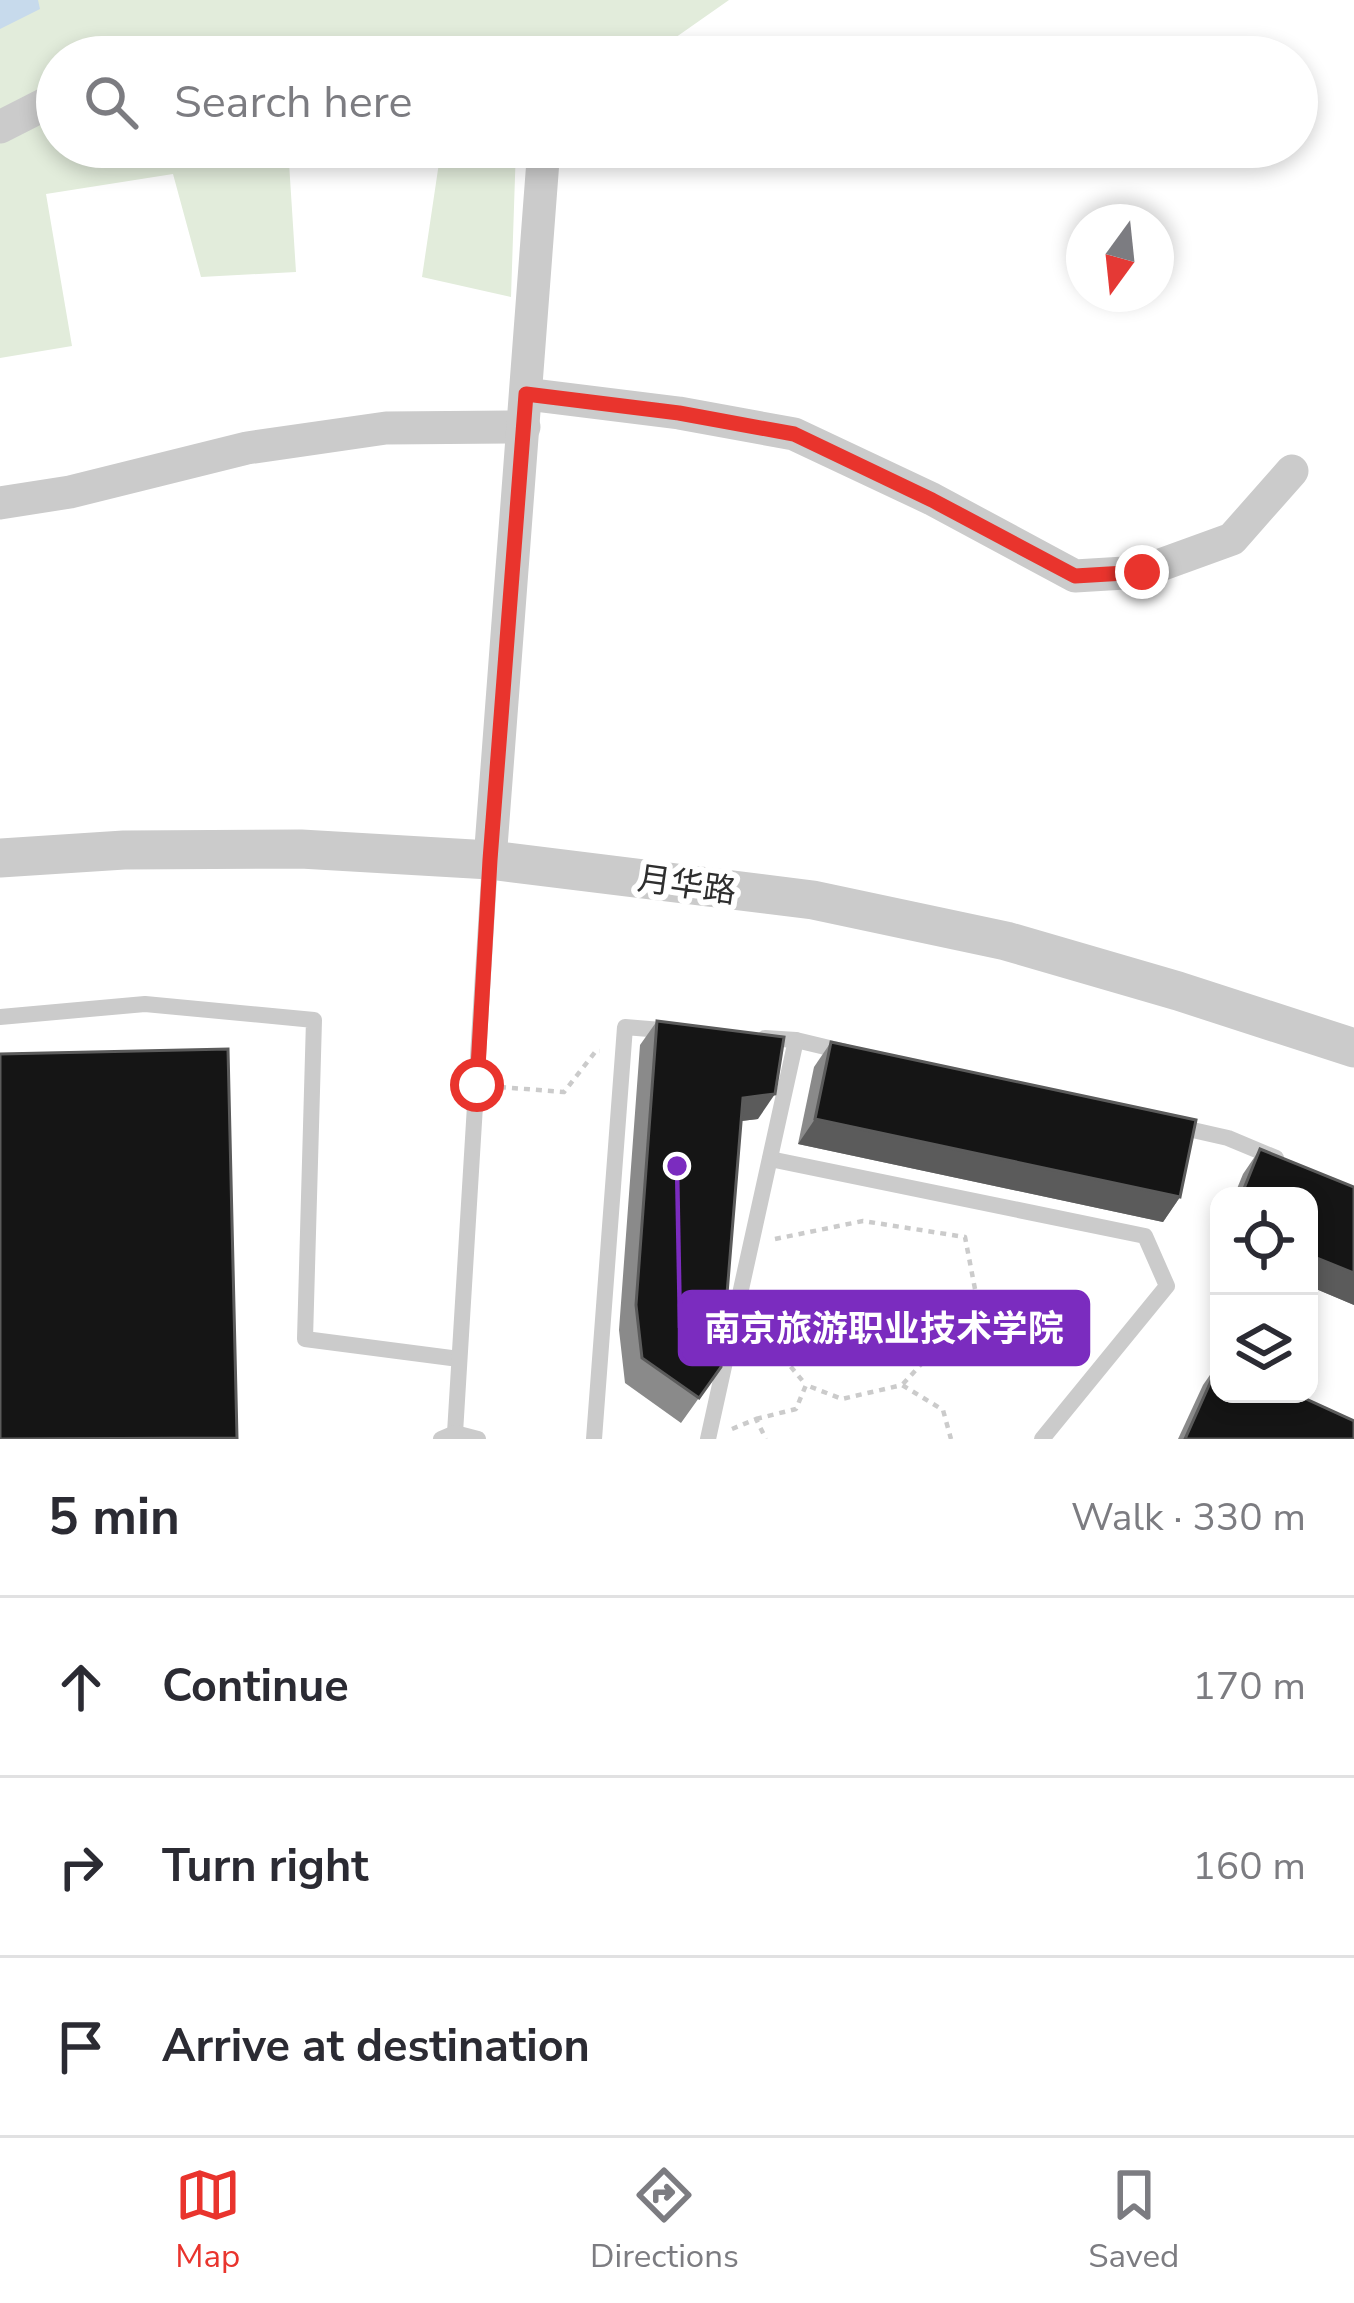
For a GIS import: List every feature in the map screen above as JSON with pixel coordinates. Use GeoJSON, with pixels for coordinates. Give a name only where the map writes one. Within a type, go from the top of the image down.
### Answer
{"type":"FeatureCollection","features":[{"type":"Feature","properties":{"kind":"street"},"geometry":{"type":"LineString","coordinates":[[0,127],[36,109]]}},
{"type":"Feature","properties":{"kind":"street"},"geometry":{"type":"LineString","coordinates":[[490,860],[542,168]]}},
{"type":"Feature","properties":{"kind":"street"},"geometry":{"type":"LineString","coordinates":[[0,503],[70,492],[247,448],[386,428],[525,411],[679,413],[794,434],[1075,576],[1142,572],[1232,539],[1292,471]]}},
{"type":"Feature","properties":{"kind":"street","name":"月华路"},"geometry":{"type":"LineString","coordinates":[[0,858],[124,850],[301,849],[490,860],[813,900],[1006,941],[1354,1048]]}},
{"type":"Feature","properties":{"kind":"lane"},"geometry":{"type":"LineString","coordinates":[[478,1439],[448,1436],[459,1359],[490,860]]}},
{"type":"Feature","properties":{"kind":"lane"},"geometry":{"type":"LineString","coordinates":[[0,1017],[145,1004],[314,1020],[305,1339],[459,1359]]}},
{"type":"Feature","properties":{"kind":"lane"},"geometry":{"type":"LineString","coordinates":[[594,1439],[626,1027],[690,1032]]}},
{"type":"Feature","properties":{"kind":"lane"},"geometry":{"type":"LineString","coordinates":[[754,1037],[796,1040],[865,1056]]}},
{"type":"Feature","properties":{"kind":"lane"},"geometry":{"type":"LineString","coordinates":[[709,1436],[796,1040]]}},
{"type":"Feature","properties":{"kind":"lane"},"geometry":{"type":"LineString","coordinates":[[1160,1123],[1228,1138],[1291,1164]]}},
{"type":"Feature","properties":{"kind":"lane"},"geometry":{"type":"LineString","coordinates":[[770,1159],[1145,1236],[1167,1286],[1042,1439]]}},
{"type":"Feature","properties":{"kind":"path"},"geometry":{"type":"LineString","coordinates":[[477,1085],[564,1092],[596,1051],[624,1051]]}},
{"type":"Feature","properties":{"kind":"path"},"geometry":{"type":"LineString","coordinates":[[730,1341],[777,1349],[806,1385],[842,1400],[902,1385],[950,1333],[975,1288],[965,1237],[863,1221],[751,1244]]}},
{"type":"Feature","properties":{"kind":"path"},"geometry":{"type":"LineString","coordinates":[[709,1436],[796,1408],[806,1385]]}},
{"type":"Feature","properties":{"kind":"path"},"geometry":{"type":"LineString","coordinates":[[902,1385],[943,1410],[950,1439]]}},
{"type":"Feature","properties":{"kind":"path"},"geometry":{"type":"LineString","coordinates":[[756,1419],[766,1439]]}},
{"type":"Feature","properties":{"kind":"green space"},"geometry":{"type":"Polygon","coordinates":[[[0,0],[729,0],[678,36],[36,36],[36,168],[289,168],[296,272],[201,277],[173,174],[46,194],[72,346],[0,358],[0,0]]]}},
{"type":"Feature","properties":{"kind":"green space"},"geometry":{"type":"Polygon","coordinates":[[[438,168],[515,168],[511,297],[422,277],[438,168]]]}},
{"type":"Feature","properties":{"kind":"water"},"geometry":{"type":"Polygon","coordinates":[[[0,0],[38,0],[40,9],[0,29],[0,0]]]}},
{"type":"Feature","properties":{"kind":"building"},"geometry":{"type":"Polygon","coordinates":[[[657,1021],[784,1037],[775,1094],[743,1098],[721,1367],[699,1398],[642,1358],[636,1305],[657,1021]]]}},
{"type":"Feature","properties":{"kind":"building"},"geometry":{"type":"Polygon","coordinates":[[[831,1042],[1196,1120],[1180,1197],[815,1119],[831,1042]]]}},
{"type":"Feature","properties":{"kind":"building"},"geometry":{"type":"Polygon","coordinates":[[[228,1049],[237,1438],[0,1439],[0,1054],[228,1049]]]}},
{"type":"Feature","properties":{"kind":"building"},"geometry":{"type":"Polygon","coordinates":[[[1260,1149],[1354,1187],[1354,1273],[1318,1259],[1318,1187],[1245,1187],[1260,1149]]]}},
{"type":"Feature","properties":{"kind":"building"},"geometry":{"type":"Polygon","coordinates":[[[1210,1383],[1210,1403],[1315,1403],[1354,1421],[1354,1439],[1185,1439],[1210,1383]]]}},
{"type":"Feature","properties":{"kind":"place","name":"南京旅游职业技术学院"},"geometry":{"type":"Point","coordinates":[677,1166]}},
{"type":"Feature","properties":{"kind":"route"},"geometry":{"type":"LineString","coordinates":[[477,1085],[526,394],[679,413],[794,434],[1075,576],[1142,572]]}}]}
